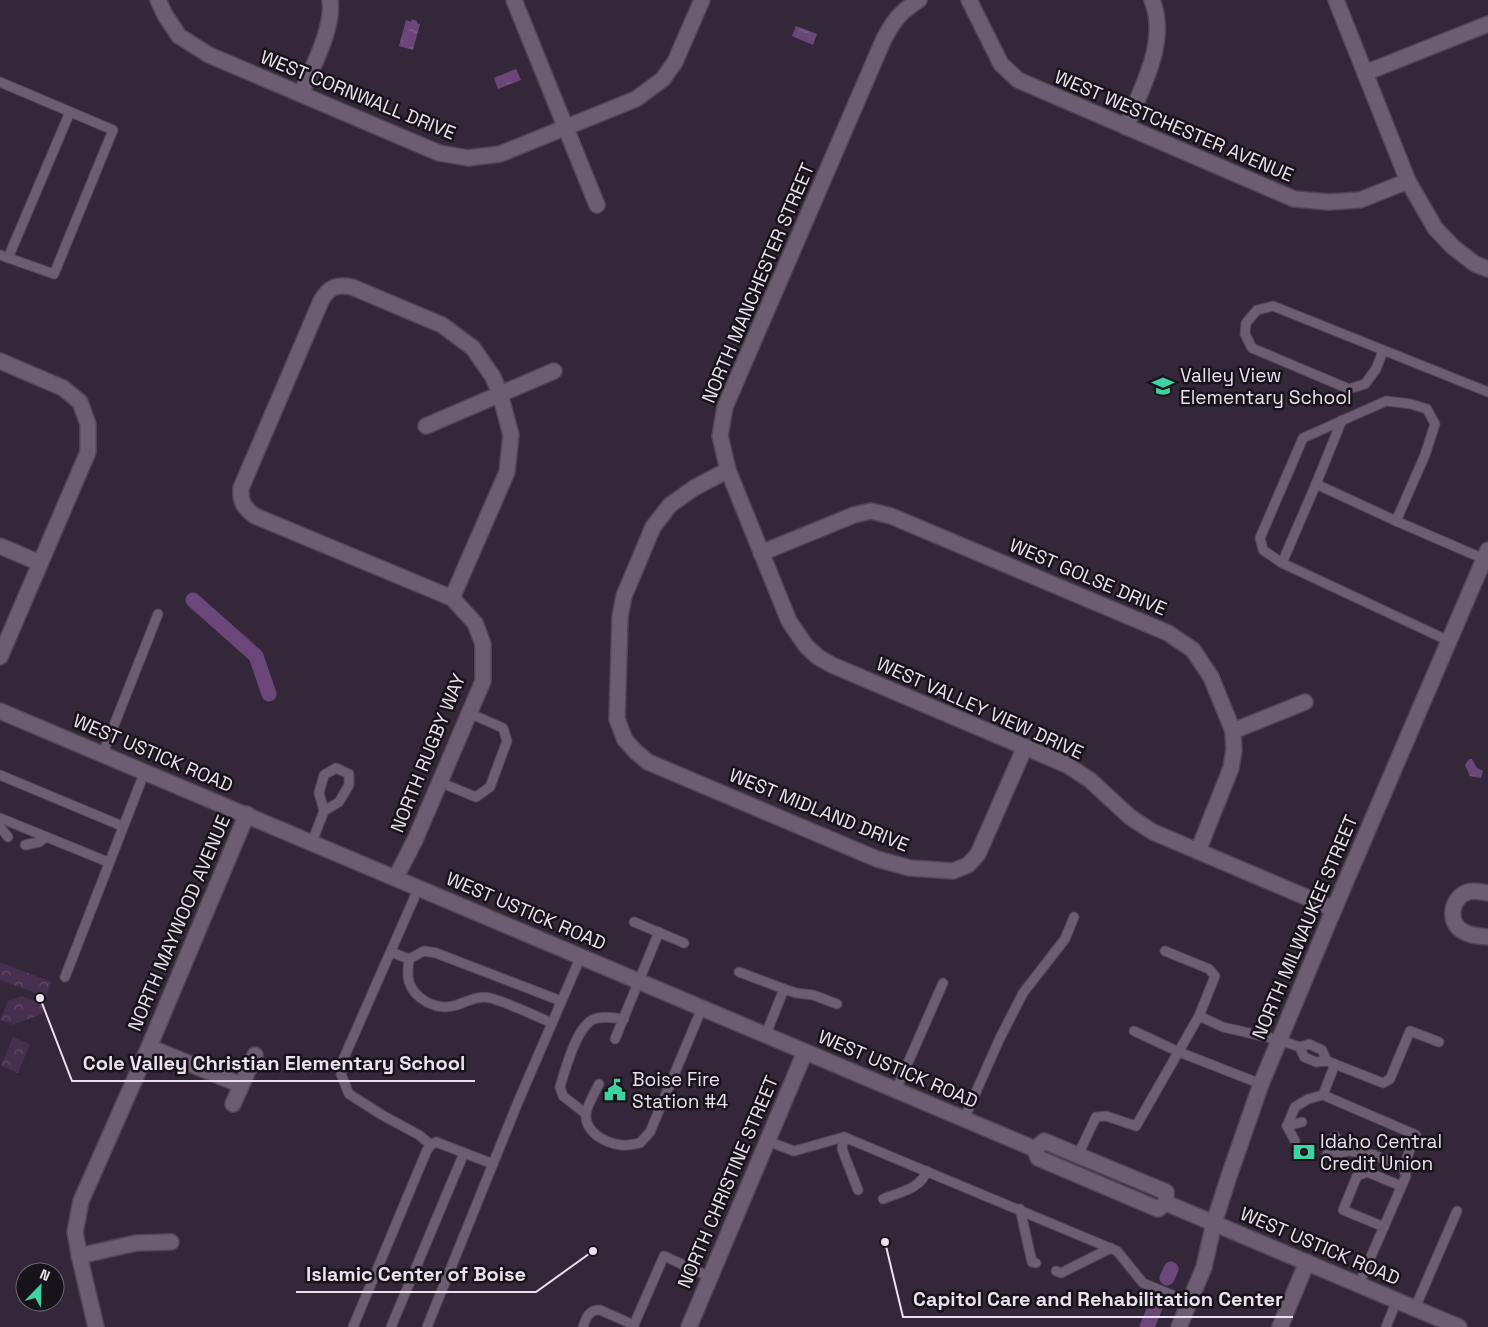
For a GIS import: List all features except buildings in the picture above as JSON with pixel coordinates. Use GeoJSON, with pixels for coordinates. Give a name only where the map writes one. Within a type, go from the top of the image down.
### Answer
{"type":"FeatureCollection","features":[{"type":"Feature","properties":{"kind":"street","name":"WEST CORNWALL DRIVE"},"geometry":{"type":"LineString","coordinates":[[158,0],[179,36],[208,55],[439,153],[468,158],[500,154],[636,99],[663,79],[675,62],[702,0]]}},
{"type":"Feature","properties":{"kind":"street"},"geometry":{"type":"LineString","coordinates":[[301,94],[329,26],[330,0]]}},
{"type":"Feature","properties":{"kind":"street"},"geometry":{"type":"LineString","coordinates":[[514,0],[597,205]]}},
{"type":"Feature","properties":{"kind":"street","name":"NORTH MANCHESTER STREET"},"geometry":{"type":"LineString","coordinates":[[728,470],[720,436],[725,407],[883,41],[904,9],[919,0]]}},
{"type":"Feature","properties":{"kind":"street","name":"WEST WESTCHESTER AVENUE"},"geometry":{"type":"LineString","coordinates":[[969,0],[1001,64],[1018,80],[1294,199],[1329,202],[1360,200],[1408,181]]}},
{"type":"Feature","properties":{"kind":"street"},"geometry":{"type":"LineString","coordinates":[[1126,127],[1154,56],[1158,31],[1152,0]]}},
{"type":"Feature","properties":{"kind":"street"},"geometry":{"type":"LineString","coordinates":[[1336,0],[1408,181],[1434,228],[1453,247],[1475,264],[1488,269]]}},
{"type":"Feature","properties":{"kind":"street"},"geometry":{"type":"LineString","coordinates":[[1365,73],[1488,24]]}},
{"type":"Feature","properties":{"kind":"street"},"geometry":{"type":"LineString","coordinates":[[332,286],[352,287],[442,325],[473,348],[493,377],[500,394],[511,435],[507,472],[452,598],[255,516],[242,504],[241,488],[321,301],[332,286]]}},
{"type":"Feature","properties":{"kind":"street"},"geometry":{"type":"LineString","coordinates":[[0,361],[63,388],[80,402],[88,424],[88,452],[0,657]]}},
{"type":"Feature","properties":{"kind":"street"},"geometry":{"type":"LineString","coordinates":[[426,426],[554,371]]}},
{"type":"Feature","properties":{"kind":"street","name":"WEST VALLEY VIEW DRIVE"},"geometry":{"type":"LineString","coordinates":[[728,470],[789,621],[806,646],[818,657],[832,665],[1067,765],[1090,780],[1130,817],[1153,832],[1334,909]]}},
{"type":"Feature","properties":{"kind":"street","name":"WEST MIDLAND DRIVE"},"geometry":{"type":"LineString","coordinates":[[728,470],[694,488],[670,505],[653,527],[624,596],[620,617],[617,719],[625,740],[636,752],[648,762],[877,859],[910,868],[953,871],[968,865],[978,854],[1025,747]]}},
{"type":"Feature","properties":{"kind":"street","name":"WEST GOLSE DRIVE"},"geometry":{"type":"LineString","coordinates":[[762,553],[854,515],[871,511],[891,516],[1168,633],[1193,650],[1211,677],[1233,732],[1234,750],[1231,768],[1198,851]]}},
{"type":"Feature","properties":{"kind":"street"},"geometry":{"type":"LineString","coordinates":[[0,546],[40,563]]}},
{"type":"Feature","properties":{"kind":"street","name":"NORTH MILWAUKEE STREET"},"geometry":{"type":"LineString","coordinates":[[1178,1327],[1206,1261],[1214,1223],[1261,1084],[1449,641],[1485,564]]}},
{"type":"Feature","properties":{"kind":"street","name":"NORTH RUGBY WAY"},"geometry":{"type":"LineString","coordinates":[[396,877],[415,840],[482,681],[483,644],[474,623],[452,598]]}},
{"type":"Feature","properties":{"kind":"street"},"geometry":{"type":"LineString","coordinates":[[1233,732],[1305,702]]}},
{"type":"Feature","properties":{"kind":"street","name":"WEST USTICK ROAD"},"geometry":{"type":"LineString","coordinates":[[0,711],[1036,1149]]}},
{"type":"Feature","properties":{"kind":"street","name":"NORTH MAYWOOD AVENUE"},"geometry":{"type":"LineString","coordinates":[[96,1327],[79,1256],[76,1232],[81,1201],[149,1047],[247,814]]}},
{"type":"Feature","properties":{"kind":"street"},"geometry":{"type":"LineString","coordinates":[[1488,893],[1477,891],[1463,895],[1457,900],[1453,913],[1457,926],[1462,931],[1488,937]]}},
{"type":"Feature","properties":{"kind":"street","name":"NORTH MAYWOOD AVENUE"},"geometry":{"type":"LineString","coordinates":[[149,1047],[241,1085]]}},
{"type":"Feature","properties":{"kind":"street","name":"NORTH CHRISTINE STREET"},"geometry":{"type":"LineString","coordinates":[[689,1327],[805,1052]]}},
{"type":"Feature","properties":{"kind":"street"},"geometry":{"type":"LineString","coordinates":[[233,1104],[255,1055]]}},
{"type":"Feature","properties":{"kind":"street","name":"WEST USTICK ROAD"},"geometry":{"type":"LineString","coordinates":[[1044,1141],[1166,1192],[1166,1202],[1158,1209],[1038,1158],[1036,1149],[1044,1141]]}},
{"type":"Feature","properties":{"kind":"street","name":"WEST USTICK ROAD"},"geometry":{"type":"LineString","coordinates":[[1166,1202],[1459,1327]]}},
{"type":"Feature","properties":{"kind":"street"},"geometry":{"type":"LineString","coordinates":[[79,1256],[136,1243],[171,1242]]}},
{"type":"Feature","properties":{"kind":"street"},"geometry":{"type":"LineString","coordinates":[[1280,1327],[1307,1262]]}},
{"type":"Feature","properties":{"kind":"lane"},"geometry":{"type":"LineString","coordinates":[[0,82],[113,130],[54,274],[4,256],[70,112]]}},
{"type":"Feature","properties":{"kind":"lane"},"geometry":{"type":"LineString","coordinates":[[1383,351],[1376,369],[1365,384],[1349,389],[1252,348],[1245,334],[1246,323],[1257,310],[1273,306],[1488,392]]}},
{"type":"Feature","properties":{"kind":"lane"},"geometry":{"type":"LineString","coordinates":[[1396,521],[1425,455],[1434,424],[1427,409],[1411,404],[1386,401],[1303,438],[1260,538],[1263,550],[1282,563],[1449,641]]}},
{"type":"Feature","properties":{"kind":"lane"},"geometry":{"type":"LineString","coordinates":[[1282,563],[1342,420]]}},
{"type":"Feature","properties":{"kind":"lane"},"geometry":{"type":"LineString","coordinates":[[1316,484],[1485,564]]}},
{"type":"Feature","properties":{"kind":"lane"},"geometry":{"type":"LineString","coordinates":[[102,753],[158,614]]}},
{"type":"Feature","properties":{"kind":"lane"},"geometry":{"type":"LineString","coordinates":[[439,782],[476,797],[490,787],[508,741],[503,728],[469,713]]}},
{"type":"Feature","properties":{"kind":"lane"},"geometry":{"type":"LineString","coordinates":[[312,842],[324,811],[319,793],[324,775],[336,768],[348,774],[349,785],[339,802],[324,811]]}},
{"type":"Feature","properties":{"kind":"lane"},"geometry":{"type":"LineString","coordinates":[[65,977],[108,862],[145,771]]}},
{"type":"Feature","properties":{"kind":"lane"},"geometry":{"type":"LineString","coordinates":[[0,775],[122,826]]}},
{"type":"Feature","properties":{"kind":"lane"},"geometry":{"type":"LineString","coordinates":[[0,818],[108,862]]}},
{"type":"Feature","properties":{"kind":"lane"},"geometry":{"type":"LineString","coordinates":[[0,827],[8,837]]}},
{"type":"Feature","properties":{"kind":"lane"},"geometry":{"type":"LineString","coordinates":[[25,845],[38,842],[46,837]]}},
{"type":"Feature","properties":{"kind":"lane"},"geometry":{"type":"LineString","coordinates":[[419,887],[343,1060],[341,1074],[349,1094],[419,1135],[430,1145]]}},
{"type":"Feature","properties":{"kind":"lane"},"geometry":{"type":"LineString","coordinates":[[964,1119],[1022,993],[1065,939],[1074,917]]}},
{"type":"Feature","properties":{"kind":"lane"},"geometry":{"type":"LineString","coordinates":[[634,922],[684,943]]}},
{"type":"Feature","properties":{"kind":"lane"},"geometry":{"type":"LineString","coordinates":[[615,1039],[659,932]]}},
{"type":"Feature","properties":{"kind":"lane"},"geometry":{"type":"LineString","coordinates":[[1078,1155],[1096,1117],[1106,1116],[1136,1126],[1199,1016],[1215,976],[1208,968],[1165,950]]}},
{"type":"Feature","properties":{"kind":"lane"},"geometry":{"type":"LineString","coordinates":[[391,952],[409,959],[424,951],[436,953],[561,1001]]}},
{"type":"Feature","properties":{"kind":"lane"},"geometry":{"type":"LineString","coordinates":[[427,1327],[580,956]]}},
{"type":"Feature","properties":{"kind":"lane"},"geometry":{"type":"LineString","coordinates":[[409,959],[409,982],[422,1000],[444,1007],[475,998],[490,998],[552,1023]]}},
{"type":"Feature","properties":{"kind":"lane"},"geometry":{"type":"LineString","coordinates":[[739,972],[796,993],[813,995],[837,1004]]}},
{"type":"Feature","properties":{"kind":"lane"},"geometry":{"type":"LineString","coordinates":[[896,1090],[943,984]]}},
{"type":"Feature","properties":{"kind":"lane"},"geometry":{"type":"LineString","coordinates":[[766,1034],[784,989]]}},
{"type":"Feature","properties":{"kind":"lane"},"geometry":{"type":"LineString","coordinates":[[599,1084],[586,1114],[588,1125],[592,1132],[604,1140],[622,1146],[640,1144],[650,1132],[702,1008]]}},
{"type":"Feature","properties":{"kind":"lane"},"geometry":{"type":"LineString","coordinates":[[1199,1016],[1223,1027],[1280,1040],[1300,1047],[1309,1044],[1322,1050],[1331,1062]]}},
{"type":"Feature","properties":{"kind":"lane"},"geometry":{"type":"LineString","coordinates":[[586,1114],[563,1096],[560,1087],[578,1037],[585,1025],[593,1019],[602,1017],[624,1019]]}},
{"type":"Feature","properties":{"kind":"lane"},"geometry":{"type":"LineString","coordinates":[[1134,1031],[1179,1052],[1261,1084]]}},
{"type":"Feature","properties":{"kind":"lane"},"geometry":{"type":"LineString","coordinates":[[1300,1047],[1304,1057],[1316,1062],[1331,1062],[1384,1083],[1390,1079],[1410,1031],[1439,1042]]}},
{"type":"Feature","properties":{"kind":"lane"},"geometry":{"type":"LineString","coordinates":[[1322,1095],[1331,1062]]}},
{"type":"Feature","properties":{"kind":"lane"},"geometry":{"type":"LineString","coordinates":[[1286,1126],[1295,1107],[1322,1095],[1416,1135],[1403,1167],[1406,1176],[1359,1284]]}},
{"type":"Feature","properties":{"kind":"lane"},"geometry":{"type":"LineString","coordinates":[[1286,1126],[1302,1122]]}},
{"type":"Feature","properties":{"kind":"lane"},"geometry":{"type":"LineString","coordinates":[[1286,1126],[1299,1131]]}},
{"type":"Feature","properties":{"kind":"lane"},"geometry":{"type":"LineString","coordinates":[[1286,1126],[1295,1141]]}},
{"type":"Feature","properties":{"kind":"lane"},"geometry":{"type":"LineString","coordinates":[[767,1141],[794,1151],[844,1137],[1117,1250],[1143,1283],[1189,1302]]}},
{"type":"Feature","properties":{"kind":"lane"},"geometry":{"type":"LineString","coordinates":[[844,1137],[842,1149],[858,1190]]}},
{"type":"Feature","properties":{"kind":"lane"},"geometry":{"type":"LineString","coordinates":[[1333,1140],[1348,1151]]}},
{"type":"Feature","properties":{"kind":"lane"},"geometry":{"type":"LineString","coordinates":[[353,1327],[430,1145],[436,1142],[493,1164]]}},
{"type":"Feature","properties":{"kind":"lane"},"geometry":{"type":"LineString","coordinates":[[1326,1154],[1348,1151],[1374,1155],[1403,1167]]}},
{"type":"Feature","properties":{"kind":"lane"},"geometry":{"type":"LineString","coordinates":[[391,1327],[464,1153]]}},
{"type":"Feature","properties":{"kind":"lane"},"geometry":{"type":"LineString","coordinates":[[883,1199],[917,1186],[924,1179],[927,1171]]}},
{"type":"Feature","properties":{"kind":"lane"},"geometry":{"type":"LineString","coordinates":[[1384,1227],[1343,1210],[1357,1176],[1367,1172],[1401,1186]]}},
{"type":"Feature","properties":{"kind":"lane"},"geometry":{"type":"LineString","coordinates":[[1020,1209],[1032,1262],[1036,1264]]}},
{"type":"Feature","properties":{"kind":"lane"},"geometry":{"type":"LineString","coordinates":[[1415,1308],[1457,1211]]}},
{"type":"Feature","properties":{"kind":"lane"},"geometry":{"type":"LineString","coordinates":[[1056,1271],[1061,1272],[1111,1248]]}},
{"type":"Feature","properties":{"kind":"lane"},"geometry":{"type":"LineString","coordinates":[[583,1327],[590,1312],[594,1310],[600,1310],[633,1326],[664,1256],[710,1277]]}},
{"type":"Feature","properties":{"kind":"lane"},"geometry":{"type":"LineString","coordinates":[[1386,1327],[1397,1300]]}},
{"type":"Feature","properties":{"kind":"green space"},"geometry":{"type":"Polygon","coordinates":[[[0,962],[52,982],[46,997],[0,980],[0,962]]]}},
{"type":"Feature","properties":{"kind":"green space"},"geometry":{"type":"Polygon","coordinates":[[[22,996],[45,1005],[42,1014],[13,1025],[0,1020],[8,1001],[22,996]]]}},
{"type":"Feature","properties":{"kind":"green space"},"geometry":{"type":"Polygon","coordinates":[[[13,1037],[30,1044],[18,1073],[1,1066],[13,1037]]]}},
{"type":"Feature","properties":{"kind":"water"},"geometry":{"type":"Polygon","coordinates":[[[412,19],[420,24],[413,50],[399,46],[406,20],[411,22],[412,19]]]}},
{"type":"Feature","properties":{"kind":"water"},"geometry":{"type":"Polygon","coordinates":[[[796,26],[817,34],[813,45],[792,36],[796,26]]]}},
{"type":"Feature","properties":{"kind":"water"},"geometry":{"type":"Polygon","coordinates":[[[516,69],[521,80],[498,89],[494,78],[516,69]]]}},
{"type":"Feature","properties":{"kind":"water"},"geometry":{"type":"Polygon","coordinates":[[[1469,759],[1472,759],[1477,768],[1483,771],[1481,778],[1470,776],[1465,765],[1469,759]]]}},
{"type":"Feature","properties":{"kind":"waterway"},"geometry":{"type":"LineString","coordinates":[[193,600],[256,656],[269,694]]}},
{"type":"Feature","properties":{"kind":"waterway"},"geometry":{"type":"LineString","coordinates":[[1167,1278],[1171,1269]]}},
{"type":"Feature","properties":{"kind":"waterway"},"geometry":{"type":"LineString","coordinates":[[1147,1327],[1157,1302]]}},
{"type":"Feature","properties":{"kind":"place","name":"Valley View Elementary School"},"geometry":{"type":"Point","coordinates":[1163,386]}},
{"type":"Feature","properties":{"kind":"place","name":"Cole Valley Christian Elementary School"},"geometry":{"type":"Point","coordinates":[40,998]}},
{"type":"Feature","properties":{"kind":"place","name":"Boise Fire Station #4"},"geometry":{"type":"Point","coordinates":[615,1090]}},
{"type":"Feature","properties":{"kind":"place","name":"Idaho Central Credit Union"},"geometry":{"type":"Point","coordinates":[1304,1152]}},
{"type":"Feature","properties":{"kind":"place","name":"Capitol Care and Rehabilitation Center"},"geometry":{"type":"Point","coordinates":[885,1242]}},
{"type":"Feature","properties":{"kind":"place","name":"Islamic Center of Boise"},"geometry":{"type":"Point","coordinates":[593,1251]}}]}
